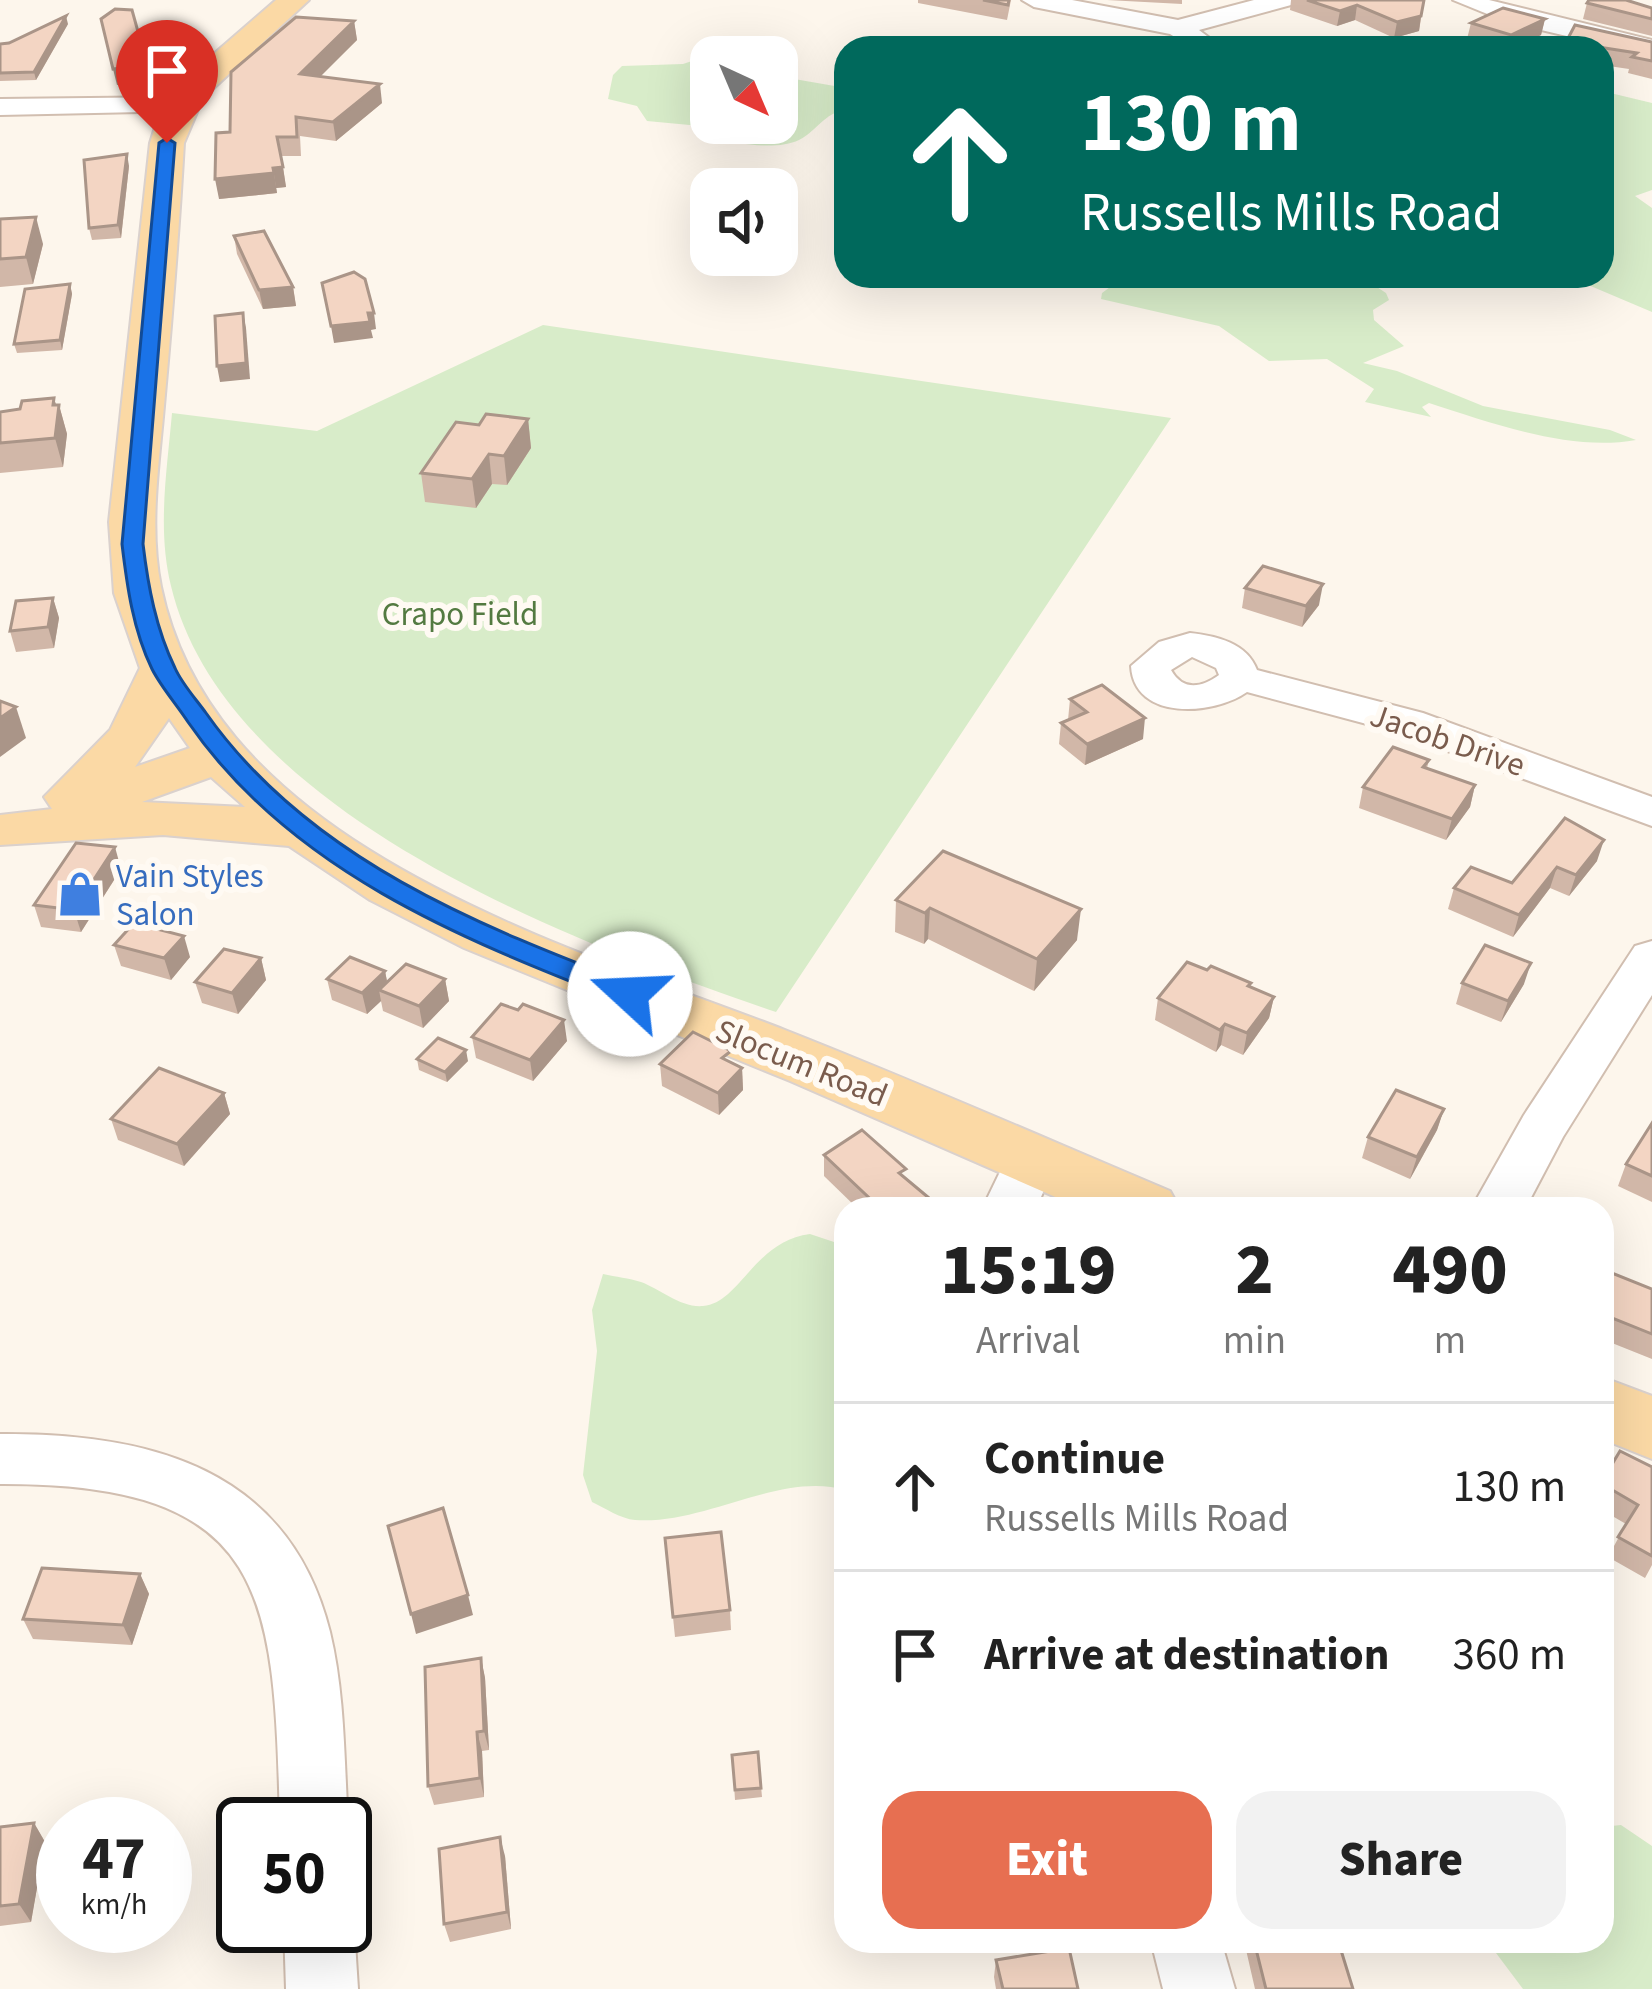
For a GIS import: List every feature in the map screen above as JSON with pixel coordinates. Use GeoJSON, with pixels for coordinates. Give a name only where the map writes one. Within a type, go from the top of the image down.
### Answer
{"type":"FeatureCollection","features":[{"type":"Feature","properties":{"kind":"main road"},"geometry":{"type":"LineString","coordinates":[[179,105],[209,71],[294,0]]}},
{"type":"Feature","properties":{"kind":"main road","name":"Slocum Road"},"geometry":{"type":"LineString","coordinates":[[179,105],[167,143],[133,522],[139,596],[164,670],[223,754],[304,830],[393,890],[482,937],[836,1075],[1020,1184],[1086,1197]]}},
{"type":"Feature","properties":{"kind":"main road"},"geometry":{"type":"LineString","coordinates":[[18,827],[133,740],[154,706],[164,670]]}},
{"type":"Feature","properties":{"kind":"main road"},"geometry":{"type":"LineString","coordinates":[[18,827],[223,754]]}},
{"type":"Feature","properties":{"kind":"main road"},"geometry":{"type":"LineString","coordinates":[[18,827],[163,818],[304,830]]}},
{"type":"Feature","properties":{"kind":"main road"},"geometry":{"type":"LineString","coordinates":[[1614,1412],[1652,1428]]}},
{"type":"Feature","properties":{"kind":"street"},"geometry":{"type":"LineString","coordinates":[[1034,0],[1178,28],[1191,36]]}},
{"type":"Feature","properties":{"kind":"street"},"geometry":{"type":"LineString","coordinates":[[1178,28],[1282,0]]}},
{"type":"Feature","properties":{"kind":"street"},"geometry":{"type":"LineString","coordinates":[[1466,0],[1599,36]]}},
{"type":"Feature","properties":{"kind":"street"},"geometry":{"type":"LineString","coordinates":[[1614,39],[1652,48]]}},
{"type":"Feature","properties":{"kind":"street"},"geometry":{"type":"LineString","coordinates":[[0,106],[179,105]]}},
{"type":"Feature","properties":{"kind":"street","name":"Jacob Drive"},"geometry":{"type":"LineString","coordinates":[[1240,678],[1408,722],[1652,812]]}},
{"type":"Feature","properties":{"kind":"street"},"geometry":{"type":"LineString","coordinates":[[1505,1197],[1542,1128],[1652,957]]}},
{"type":"Feature","properties":{"kind":"street"},"geometry":{"type":"LineString","coordinates":[[0,1459],[88,1460],[173,1484],[240,1520],[280,1576],[301,1649],[312,1797]]}},
{"type":"Feature","properties":{"kind":"street"},"geometry":{"type":"LineString","coordinates":[[320,1953],[322,1989]]}},
{"type":"Feature","properties":{"kind":"street"},"geometry":{"type":"LineString","coordinates":[[1189,1953],[1198,1989]]}},
{"type":"Feature","properties":{"kind":"green space"},"geometry":{"type":"Polygon","coordinates":[[[690,62],[690,125],[647,121],[637,106],[608,99],[613,75],[622,66],[690,62]]]}},
{"type":"Feature","properties":{"kind":"green space"},"geometry":{"type":"Polygon","coordinates":[[[798,80],[834,86],[834,114],[799,140],[798,80]]]}},
{"type":"Feature","properties":{"kind":"green space"},"geometry":{"type":"Polygon","coordinates":[[[1614,94],[1652,103],[1652,190],[1635,196],[1652,208],[1652,312],[1595,288],[1614,288],[1614,94]]]}},
{"type":"Feature","properties":{"kind":"green space"},"geometry":{"type":"Polygon","coordinates":[[[1109,288],[1378,288],[1389,300],[1373,310],[1374,320],[1404,346],[1363,363],[1397,371],[1483,406],[1610,430],[1636,440],[1558,439],[1429,403],[1422,407],[1431,417],[1365,402],[1374,389],[1327,359],[1269,361],[1219,326],[1101,299],[1109,288]]]}},
{"type":"Feature","properties":{"kind":"green space","name":"Crapo Field"},"geometry":{"type":"Polygon","coordinates":[[[543,325],[1171,418],[776,1012],[605,949],[512,908],[420,859],[334,803],[261,740],[205,667],[171,586],[164,522],[172,413],[317,431],[543,325]]]}},
{"type":"Feature","properties":{"kind":"green space"},"geometry":{"type":"Polygon","coordinates":[[[810,1234],[834,1242],[834,1488],[795,1487],[661,1519],[630,1519],[592,1502],[583,1475],[597,1351],[592,1310],[603,1274],[641,1282],[679,1301],[703,1306],[727,1294],[761,1259],[791,1239],[810,1234]]]}},
{"type":"Feature","properties":{"kind":"green space"},"geometry":{"type":"Polygon","coordinates":[[[1621,1825],[1652,1846],[1652,1989],[1523,1989],[1496,1953],[1614,1953],[1614,1826],[1621,1825]]]}},
{"type":"Feature","properties":{"kind":"building"},"geometry":{"type":"Polygon","coordinates":[[[1307,0],[1424,0],[1421,16],[1397,22],[1357,5],[1340,11],[1307,0]]]}},
{"type":"Feature","properties":{"kind":"building"},"geometry":{"type":"Polygon","coordinates":[[[1626,0],[1652,8],[1652,19],[1587,3],[1626,0]]]}},
{"type":"Feature","properties":{"kind":"building"},"geometry":{"type":"Polygon","coordinates":[[[1503,8],[1545,19],[1511,35],[1471,23],[1503,8]]]}},
{"type":"Feature","properties":{"kind":"building"},"geometry":{"type":"Polygon","coordinates":[[[115,9],[132,10],[145,57],[139,66],[113,69],[101,19],[115,9]]]}},
{"type":"Feature","properties":{"kind":"building"},"geometry":{"type":"Polygon","coordinates":[[[66,16],[34,72],[0,73],[0,44],[66,16]]]}},
{"type":"Feature","properties":{"kind":"building"},"geometry":{"type":"Polygon","coordinates":[[[296,17],[354,21],[300,74],[380,84],[333,122],[296,117],[297,137],[277,137],[283,167],[273,168],[274,173],[215,179],[216,133],[230,132],[231,72],[296,17]]]}},
{"type":"Feature","properties":{"kind":"building"},"geometry":{"type":"Polygon","coordinates":[[[1575,25],[1652,42],[1652,61],[1614,49],[1614,36],[1569,36],[1575,25]]]}},
{"type":"Feature","properties":{"kind":"building"},"geometry":{"type":"Polygon","coordinates":[[[127,154],[118,225],[89,228],[84,160],[127,154]]]}},
{"type":"Feature","properties":{"kind":"building"},"geometry":{"type":"Polygon","coordinates":[[[36,217],[26,257],[0,259],[0,219],[36,217]]]}},
{"type":"Feature","properties":{"kind":"building"},"geometry":{"type":"Polygon","coordinates":[[[264,231],[293,287],[259,290],[234,236],[264,231]]]}},
{"type":"Feature","properties":{"kind":"building"},"geometry":{"type":"Polygon","coordinates":[[[354,272],[365,279],[374,313],[368,313],[370,322],[331,326],[322,283],[354,272]]]}},
{"type":"Feature","properties":{"kind":"building"},"geometry":{"type":"Polygon","coordinates":[[[70,284],[60,340],[14,344],[25,289],[70,284]]]}},
{"type":"Feature","properties":{"kind":"building"},"geometry":{"type":"Polygon","coordinates":[[[243,313],[246,363],[217,366],[215,316],[243,313]]]}},
{"type":"Feature","properties":{"kind":"building"},"geometry":{"type":"Polygon","coordinates":[[[54,398],[53,405],[59,405],[55,438],[0,443],[0,412],[20,409],[22,401],[54,398]]]}},
{"type":"Feature","properties":{"kind":"building"},"geometry":{"type":"Polygon","coordinates":[[[486,414],[528,419],[504,456],[489,454],[472,479],[421,473],[456,422],[479,425],[486,414]]]}},
{"type":"Feature","properties":{"kind":"building"},"geometry":{"type":"Polygon","coordinates":[[[1263,566],[1323,584],[1306,606],[1245,588],[1263,566]]]}},
{"type":"Feature","properties":{"kind":"building"},"geometry":{"type":"Polygon","coordinates":[[[53,598],[48,627],[10,631],[16,601],[53,598]]]}},
{"type":"Feature","properties":{"kind":"building"},"geometry":{"type":"Polygon","coordinates":[[[1102,685],[1145,718],[1087,744],[1061,723],[1087,712],[1070,699],[1102,685]]]}},
{"type":"Feature","properties":{"kind":"building"},"geometry":{"type":"Polygon","coordinates":[[[0,701],[16,707],[0,718],[0,701]]]}},
{"type":"Feature","properties":{"kind":"building"},"geometry":{"type":"Polygon","coordinates":[[[1393,747],[1429,760],[1423,767],[1475,785],[1452,819],[1363,787],[1393,747]]]}},
{"type":"Feature","properties":{"kind":"building"},"geometry":{"type":"Polygon","coordinates":[[[1565,818],[1604,840],[1576,875],[1557,867],[1519,915],[1454,888],[1471,867],[1512,883],[1565,818]]]}},
{"type":"Feature","properties":{"kind":"building"},"geometry":{"type":"Polygon","coordinates":[[[76,843],[115,847],[74,910],[34,905],[76,843]]]}},
{"type":"Feature","properties":{"kind":"building"},"geometry":{"type":"Polygon","coordinates":[[[943,851],[1081,909],[1037,959],[930,908],[925,913],[896,900],[943,851]]]}},
{"type":"Feature","properties":{"kind":"building"},"geometry":{"type":"Polygon","coordinates":[[[134,923],[184,936],[164,958],[114,945],[134,923]]]}},
{"type":"Feature","properties":{"kind":"building"},"geometry":{"type":"Polygon","coordinates":[[[1485,945],[1531,963],[1508,1001],[1462,983],[1485,945]]]}},
{"type":"Feature","properties":{"kind":"building"},"geometry":{"type":"Polygon","coordinates":[[[224,949],[261,958],[232,993],[195,982],[224,949]]]}},
{"type":"Feature","properties":{"kind":"building"},"geometry":{"type":"Polygon","coordinates":[[[350,957],[385,971],[362,993],[327,979],[350,957]]]}},
{"type":"Feature","properties":{"kind":"building"},"geometry":{"type":"Polygon","coordinates":[[[1187,962],[1207,970],[1211,966],[1274,997],[1247,1033],[1225,1024],[1220,1030],[1158,998],[1187,962]]]}},
{"type":"Feature","properties":{"kind":"building"},"geometry":{"type":"Polygon","coordinates":[[[406,964],[445,979],[419,1006],[379,990],[406,964]]]}},
{"type":"Feature","properties":{"kind":"building"},"geometry":{"type":"Polygon","coordinates":[[[501,1004],[518,1010],[523,1004],[564,1020],[530,1060],[472,1037],[501,1004]]]}},
{"type":"Feature","properties":{"kind":"building"},"geometry":{"type":"Polygon","coordinates":[[[693,1032],[731,1051],[722,1058],[742,1068],[718,1093],[660,1064],[693,1032]]]}},
{"type":"Feature","properties":{"kind":"building"},"geometry":{"type":"Polygon","coordinates":[[[438,1038],[466,1050],[445,1072],[417,1059],[438,1038]]]}},
{"type":"Feature","properties":{"kind":"building"},"geometry":{"type":"Polygon","coordinates":[[[159,1068],[224,1093],[177,1144],[111,1119],[159,1068]]]}},
{"type":"Feature","properties":{"kind":"building"},"geometry":{"type":"Polygon","coordinates":[[[1396,1090],[1444,1109],[1417,1157],[1368,1137],[1396,1090]]]}},
{"type":"Feature","properties":{"kind":"building"},"geometry":{"type":"Polygon","coordinates":[[[1652,1123],[1652,1176],[1626,1164],[1652,1123]]]}},
{"type":"Feature","properties":{"kind":"building"},"geometry":{"type":"Polygon","coordinates":[[[862,1130],[906,1169],[899,1173],[928,1197],[868,1197],[824,1155],[862,1130]]]}},
{"type":"Feature","properties":{"kind":"building"},"geometry":{"type":"Polygon","coordinates":[[[1614,1274],[1652,1289],[1652,1334],[1614,1319],[1614,1274]]]}},
{"type":"Feature","properties":{"kind":"building"},"geometry":{"type":"Polygon","coordinates":[[[1620,1451],[1652,1467],[1652,1556],[1618,1537],[1638,1505],[1614,1491],[1614,1461],[1620,1451]]]}},
{"type":"Feature","properties":{"kind":"building"},"geometry":{"type":"Polygon","coordinates":[[[443,1508],[468,1595],[411,1614],[388,1526],[443,1508]]]}},
{"type":"Feature","properties":{"kind":"building"},"geometry":{"type":"Polygon","coordinates":[[[721,1532],[730,1610],[673,1617],[665,1538],[721,1532]]]}},
{"type":"Feature","properties":{"kind":"building"},"geometry":{"type":"Polygon","coordinates":[[[42,1568],[140,1574],[123,1625],[23,1619],[42,1568]]]}},
{"type":"Feature","properties":{"kind":"building"},"geometry":{"type":"Polygon","coordinates":[[[481,1658],[484,1731],[477,1732],[480,1778],[428,1786],[425,1667],[481,1658]]]}},
{"type":"Feature","properties":{"kind":"building"},"geometry":{"type":"Polygon","coordinates":[[[758,1752],[761,1788],[735,1790],[732,1755],[758,1752]]]}},
{"type":"Feature","properties":{"kind":"building"},"geometry":{"type":"Polygon","coordinates":[[[34,1823],[19,1904],[0,1906],[0,1827],[34,1823]]]}},
{"type":"Feature","properties":{"kind":"building"},"geometry":{"type":"Polygon","coordinates":[[[500,1837],[507,1912],[444,1924],[439,1849],[500,1837]]]}},
{"type":"Feature","properties":{"kind":"building"},"geometry":{"type":"Polygon","coordinates":[[[1070,1953],[1078,1989],[1003,1989],[996,1960],[1070,1953]]]}},
{"type":"Feature","properties":{"kind":"building"},"geometry":{"type":"Polygon","coordinates":[[[1257,1953],[1342,1953],[1353,1989],[1266,1989],[1257,1953]]]}},
{"type":"Feature","properties":{"kind":"place","name":"Vain Styles Salon"},"geometry":{"type":"Point","coordinates":[80,894]}},
{"type":"Feature","properties":{"kind":"route"},"geometry":{"type":"LineString","coordinates":[[167,143],[133,544],[144,617],[164,670],[223,754],[326,846],[393,890],[482,937],[630,994]]}}]}
